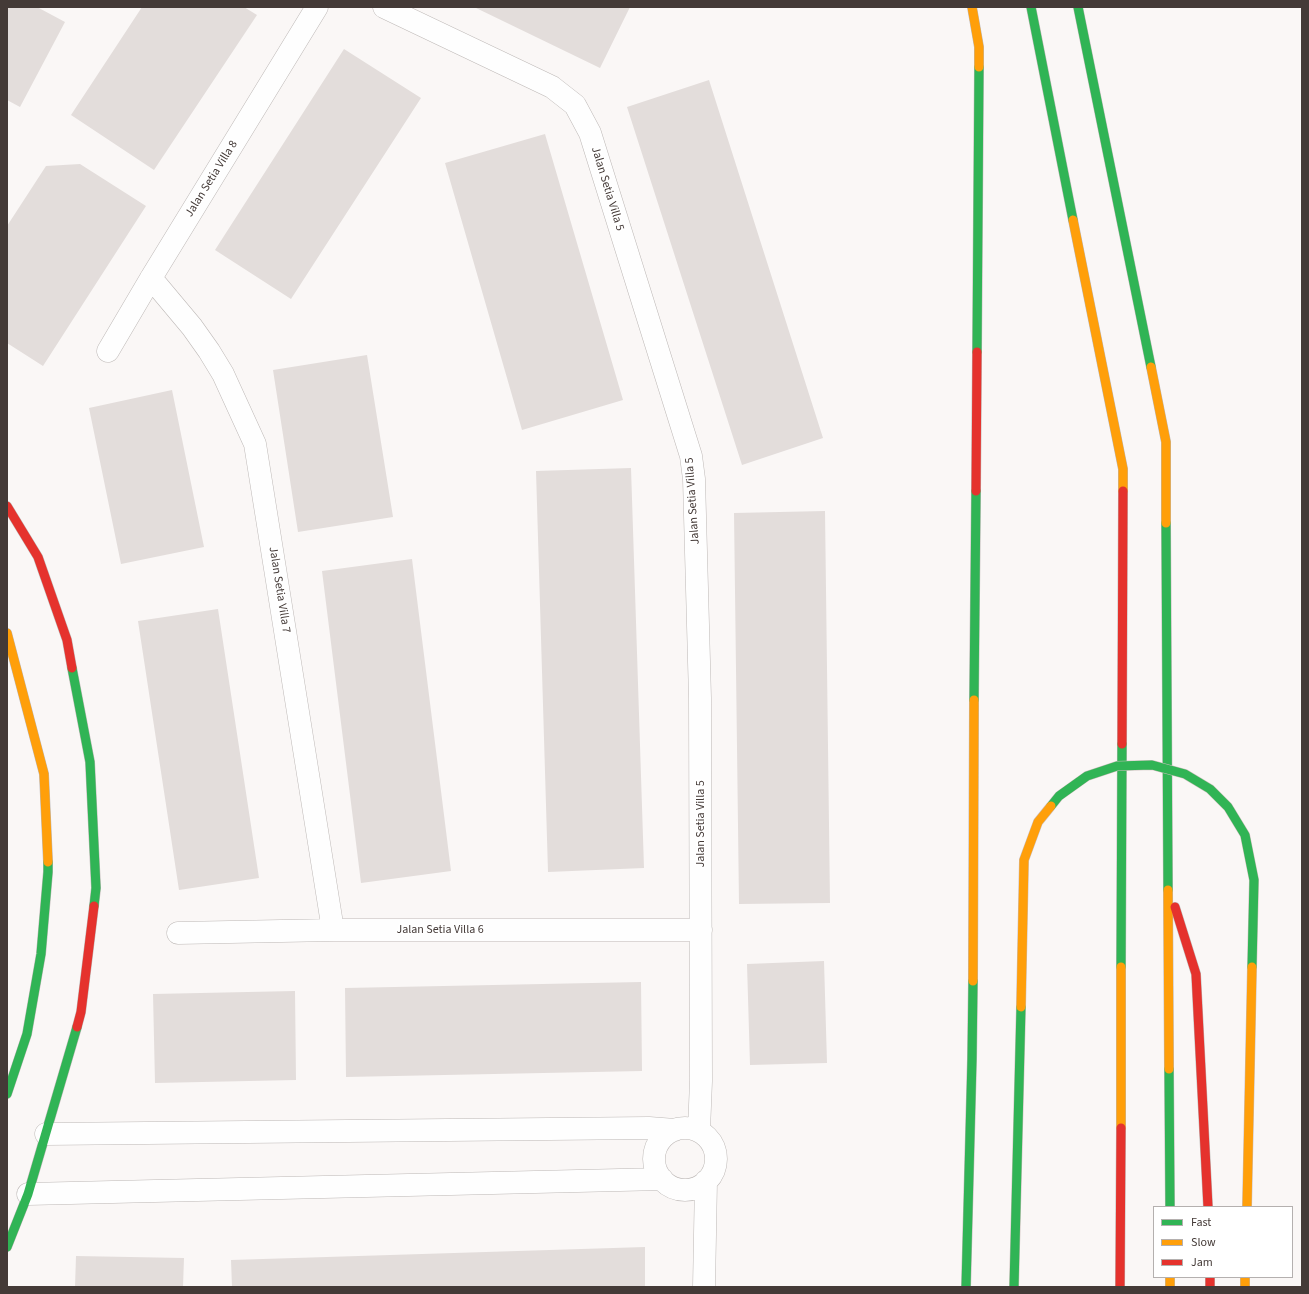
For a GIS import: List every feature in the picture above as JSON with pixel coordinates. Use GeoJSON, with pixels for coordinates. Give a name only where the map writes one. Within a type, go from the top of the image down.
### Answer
{"type":"FeatureCollection","features":[{"type":"Feature","properties":{"kind":"main road"},"geometry":{"type":"LineString","coordinates":[[966,1287],[972,1059],[979,47],[972,7]]}},
{"type":"Feature","properties":{"kind":"main road"},"geometry":{"type":"LineString","coordinates":[[1031,7],[1123,469],[1120,1287]]}},
{"type":"Feature","properties":{"kind":"main road"},"geometry":{"type":"LineString","coordinates":[[1078,7],[1166,442],[1170,1206]]}},
{"type":"Feature","properties":{"kind":"main road"},"geometry":{"type":"LineString","coordinates":[[7,506],[38,557],[67,640],[90,762],[96,888],[81,1012],[28,1194],[7,1247]]}},
{"type":"Feature","properties":{"kind":"main road"},"geometry":{"type":"LineString","coordinates":[[7,633],[12,674],[44,774],[48,872],[41,954],[27,1034],[7,1094]]}},
{"type":"Feature","properties":{"kind":"main road"},"geometry":{"type":"LineString","coordinates":[[1014,1287],[1024,860],[1038,822],[1059,796],[1087,776],[1117,766],[1152,765],[1185,774],[1210,789],[1228,807],[1245,835],[1254,880],[1247,1206]]}},
{"type":"Feature","properties":{"kind":"main road"},"geometry":{"type":"LineString","coordinates":[[1168,887],[1196,974],[1208,1206]]}},
{"type":"Feature","properties":{"kind":"street","name":"Jalan Setia Villa 8"},"geometry":{"type":"LineString","coordinates":[[108,351],[317,7]]}},
{"type":"Feature","properties":{"kind":"street","name":"Jalan Setia Villa 5"},"geometry":{"type":"LineString","coordinates":[[384,7],[552,87],[575,105],[590,133],[691,456],[694,479],[700,698],[701,1081],[699,1130]]}},
{"type":"Feature","properties":{"kind":"street","name":"Jalan Setia Villa 7"},"geometry":{"type":"LineString","coordinates":[[151,278],[210,351],[223,374],[255,444],[333,930]]}},
{"type":"Feature","properties":{"kind":"street","name":"Jalan Setia Villa 6"},"geometry":{"type":"LineString","coordinates":[[178,933],[333,930],[701,930]]}},
{"type":"Feature","properties":{"kind":"street"},"geometry":{"type":"LineString","coordinates":[[46,1134],[649,1128],[675,1130],[687,1128],[699,1130],[708,1138],[715,1148],[717,1160],[714,1172],[706,1182],[698,1187],[688,1190],[669,1186],[662,1179],[655,1166],[655,1151],[663,1138],[675,1130]]}},
{"type":"Feature","properties":{"kind":"street"},"geometry":{"type":"LineString","coordinates":[[28,1194],[662,1179]]}},
{"type":"Feature","properties":{"kind":"street"},"geometry":{"type":"LineString","coordinates":[[704,1287],[706,1182]]}},
{"type":"Feature","properties":{"kind":"building"},"geometry":{"type":"Polygon","coordinates":[[[7,7],[37,7],[65,22],[20,107],[7,100],[7,7]]]}},
{"type":"Feature","properties":{"kind":"building"},"geometry":{"type":"Polygon","coordinates":[[[142,7],[244,7],[257,15],[154,170],[71,115],[142,7]]]}},
{"type":"Feature","properties":{"kind":"building"},"geometry":{"type":"Polygon","coordinates":[[[474,7],[630,7],[600,68],[474,7]]]}},
{"type":"Feature","properties":{"kind":"building"},"geometry":{"type":"Polygon","coordinates":[[[344,49],[421,98],[291,299],[215,250],[344,49]]]}},
{"type":"Feature","properties":{"kind":"building"},"geometry":{"type":"Polygon","coordinates":[[[709,80],[823,438],[742,465],[627,107],[709,80]]]}},
{"type":"Feature","properties":{"kind":"building"},"geometry":{"type":"Polygon","coordinates":[[[545,134],[623,400],[522,430],[445,163],[545,134]]]}},
{"type":"Feature","properties":{"kind":"building"},"geometry":{"type":"Polygon","coordinates":[[[80,164],[146,206],[43,366],[7,343],[7,226],[46,166],[80,164]]]}},
{"type":"Feature","properties":{"kind":"building"},"geometry":{"type":"Polygon","coordinates":[[[367,355],[393,517],[298,532],[273,370],[367,355]]]}},
{"type":"Feature","properties":{"kind":"building"},"geometry":{"type":"Polygon","coordinates":[[[172,390],[204,547],[121,564],[89,408],[172,390]]]}},
{"type":"Feature","properties":{"kind":"building"},"geometry":{"type":"Polygon","coordinates":[[[631,468],[644,868],[548,872],[536,471],[631,468]]]}},
{"type":"Feature","properties":{"kind":"building"},"geometry":{"type":"Polygon","coordinates":[[[825,511],[830,903],[739,904],[734,513],[825,511]]]}},
{"type":"Feature","properties":{"kind":"building"},"geometry":{"type":"Polygon","coordinates":[[[412,559],[451,871],[361,883],[322,571],[412,559]]]}},
{"type":"Feature","properties":{"kind":"building"},"geometry":{"type":"Polygon","coordinates":[[[218,609],[259,878],[179,890],[138,621],[218,609]]]}},
{"type":"Feature","properties":{"kind":"building"},"geometry":{"type":"Polygon","coordinates":[[[824,961],[827,1063],[750,1065],[747,964],[824,961]]]}},
{"type":"Feature","properties":{"kind":"building"},"geometry":{"type":"Polygon","coordinates":[[[641,982],[642,1071],[346,1077],[345,988],[641,982]]]}},
{"type":"Feature","properties":{"kind":"building"},"geometry":{"type":"Polygon","coordinates":[[[295,991],[296,1080],[155,1083],[153,994],[295,991]]]}},
{"type":"Feature","properties":{"kind":"building"},"geometry":{"type":"Polygon","coordinates":[[[645,1247],[645,1287],[232,1287],[231,1260],[645,1247]]]}},
{"type":"Feature","properties":{"kind":"building"},"geometry":{"type":"Polygon","coordinates":[[[76,1256],[184,1258],[183,1287],[75,1287],[76,1256]]]}},
{"type":"Feature","properties":{"kind":"traffic: fast"},"geometry":{"type":"LineString","coordinates":[[1031,7],[1073,220]]}},
{"type":"Feature","properties":{"kind":"traffic: fast"},"geometry":{"type":"LineString","coordinates":[[1078,7],[1151,367]]}},
{"type":"Feature","properties":{"kind":"traffic: fast"},"geometry":{"type":"LineString","coordinates":[[977,352],[979,67]]}},
{"type":"Feature","properties":{"kind":"traffic: fast"},"geometry":{"type":"LineString","coordinates":[[974,700],[976,491]]}},
{"type":"Feature","properties":{"kind":"traffic: fast"},"geometry":{"type":"LineString","coordinates":[[1166,523],[1168,890]]}},
{"type":"Feature","properties":{"kind":"traffic: fast"},"geometry":{"type":"LineString","coordinates":[[72,668],[90,762],[96,888],[94,906]]}},
{"type":"Feature","properties":{"kind":"traffic: fast"},"geometry":{"type":"LineString","coordinates":[[1121,967],[1122,744]]}},
{"type":"Feature","properties":{"kind":"traffic: fast"},"geometry":{"type":"LineString","coordinates":[[1051,806],[1059,796],[1087,776],[1117,766],[1152,765],[1185,774],[1210,789],[1228,807],[1245,835],[1254,880],[1252,967]]}},
{"type":"Feature","properties":{"kind":"traffic: fast"},"geometry":{"type":"LineString","coordinates":[[7,1094],[27,1034],[41,954],[48,862]]}},
{"type":"Feature","properties":{"kind":"traffic: fast"},"geometry":{"type":"LineString","coordinates":[[966,1287],[973,981]]}},
{"type":"Feature","properties":{"kind":"traffic: fast"},"geometry":{"type":"LineString","coordinates":[[1014,1287],[1021,1007]]}},
{"type":"Feature","properties":{"kind":"traffic: fast"},"geometry":{"type":"LineString","coordinates":[[7,1247],[28,1194],[77,1027]]}},
{"type":"Feature","properties":{"kind":"traffic: fast"},"geometry":{"type":"LineString","coordinates":[[1169,1069],[1170,1206]]}},
{"type":"Feature","properties":{"kind":"traffic: slow"},"geometry":{"type":"LineString","coordinates":[[972,7],[979,47],[979,67]]}},
{"type":"Feature","properties":{"kind":"traffic: slow"},"geometry":{"type":"LineString","coordinates":[[1073,220],[1123,469],[1123,491]]}},
{"type":"Feature","properties":{"kind":"traffic: slow"},"geometry":{"type":"LineString","coordinates":[[1151,367],[1166,442],[1166,523]]}},
{"type":"Feature","properties":{"kind":"traffic: slow"},"geometry":{"type":"LineString","coordinates":[[7,633],[44,774],[48,862]]}},
{"type":"Feature","properties":{"kind":"traffic: slow"},"geometry":{"type":"LineString","coordinates":[[973,981],[974,700]]}},
{"type":"Feature","properties":{"kind":"traffic: slow"},"geometry":{"type":"LineString","coordinates":[[1021,1007],[1024,860],[1038,822],[1051,806]]}},
{"type":"Feature","properties":{"kind":"traffic: slow"},"geometry":{"type":"LineString","coordinates":[[1168,890],[1169,1069]]}},
{"type":"Feature","properties":{"kind":"traffic: slow"},"geometry":{"type":"LineString","coordinates":[[1121,967],[1121,1128]]}},
{"type":"Feature","properties":{"kind":"traffic: slow"},"geometry":{"type":"LineString","coordinates":[[1247,1206],[1252,967]]}},
{"type":"Feature","properties":{"kind":"traffic: slow"},"geometry":{"type":"LineString","coordinates":[[1170,1278],[1170,1287]]}},
{"type":"Feature","properties":{"kind":"traffic: slow"},"geometry":{"type":"LineString","coordinates":[[1245,1278],[1245,1287]]}},
{"type":"Feature","properties":{"kind":"traffic: jam"},"geometry":{"type":"LineString","coordinates":[[976,491],[977,352]]}},
{"type":"Feature","properties":{"kind":"traffic: jam"},"geometry":{"type":"LineString","coordinates":[[1122,744],[1123,491]]}},
{"type":"Feature","properties":{"kind":"traffic: jam"},"geometry":{"type":"LineString","coordinates":[[7,506],[38,557],[67,640],[72,668]]}},
{"type":"Feature","properties":{"kind":"traffic: jam"},"geometry":{"type":"LineString","coordinates":[[77,1027],[81,1012],[94,906]]}},
{"type":"Feature","properties":{"kind":"traffic: jam"},"geometry":{"type":"LineString","coordinates":[[1175,907],[1196,974],[1208,1206]]}},
{"type":"Feature","properties":{"kind":"traffic: jam"},"geometry":{"type":"LineString","coordinates":[[1120,1287],[1121,1128]]}},
{"type":"Feature","properties":{"kind":"traffic: jam"},"geometry":{"type":"LineString","coordinates":[[1210,1278],[1210,1287]]}}]}
